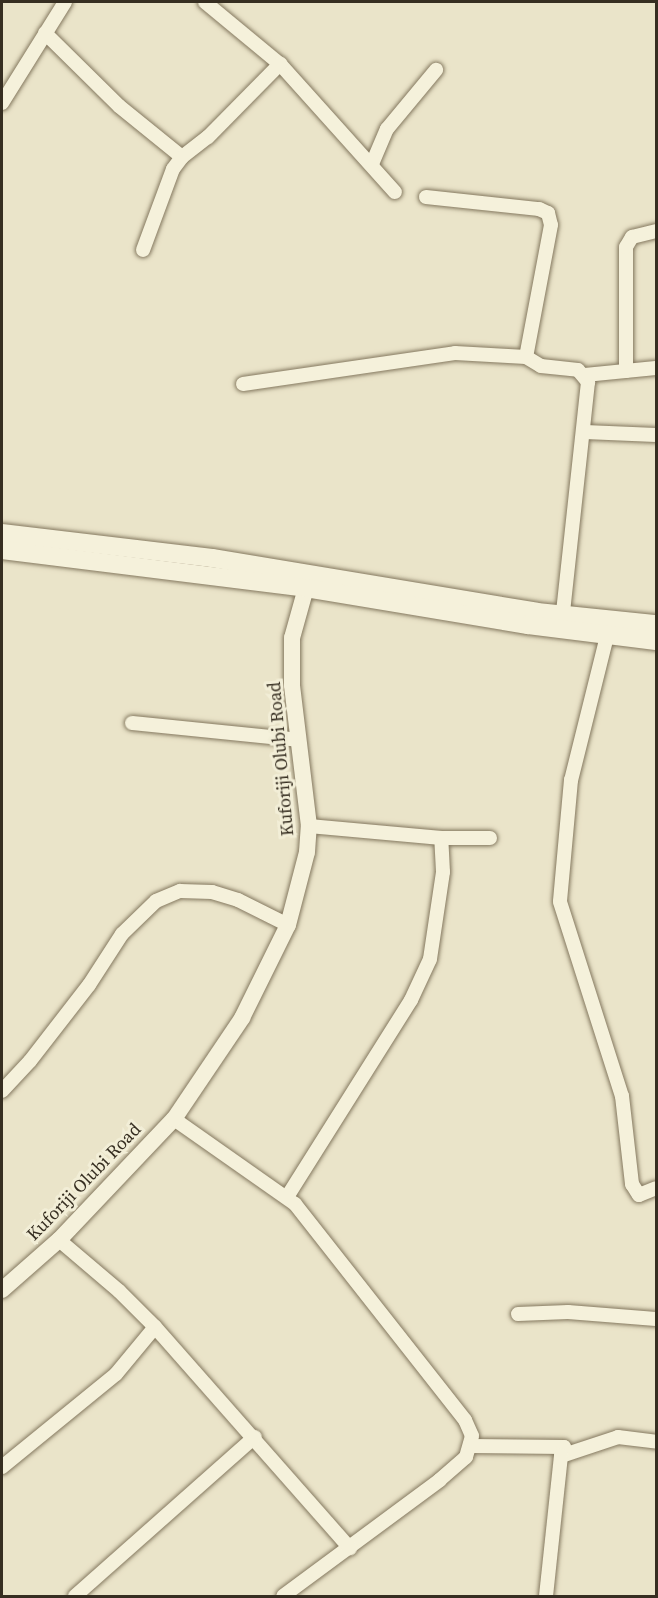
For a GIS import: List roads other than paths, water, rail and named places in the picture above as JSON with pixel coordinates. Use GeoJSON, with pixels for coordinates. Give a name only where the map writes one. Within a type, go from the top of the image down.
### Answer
{"type":"FeatureCollection","features":[{"type":"Feature","properties":{"kind":"main road"},"geometry":{"type":"LineString","coordinates":[[2,540],[306,588],[472,608],[653,621]]}},
{"type":"Feature","properties":{"kind":"main road"},"geometry":{"type":"LineString","coordinates":[[2,540],[212,558],[472,608],[580,632],[608,632],[657,641]]}},
{"type":"Feature","properties":{"kind":"street"},"geometry":{"type":"LineString","coordinates":[[2,103],[64,2]]}},
{"type":"Feature","properties":{"kind":"street"},"geometry":{"type":"LineString","coordinates":[[207,2],[280,64],[395,192]]}},
{"type":"Feature","properties":{"kind":"street"},"geometry":{"type":"LineString","coordinates":[[45,33],[119,106],[182,157]]}},
{"type":"Feature","properties":{"kind":"street"},"geometry":{"type":"LineString","coordinates":[[143,250],[173,169],[182,157],[208,137],[280,64]]}},
{"type":"Feature","properties":{"kind":"street"},"geometry":{"type":"LineString","coordinates":[[372,164],[387,129],[436,70]]}},
{"type":"Feature","properties":{"kind":"street"},"geometry":{"type":"LineString","coordinates":[[426,197],[539,209],[548,213],[551,225],[526,357]]}},
{"type":"Feature","properties":{"kind":"street"},"geometry":{"type":"LineString","coordinates":[[626,371],[626,247],[632,237],[657,231]]}},
{"type":"Feature","properties":{"kind":"street"},"geometry":{"type":"LineString","coordinates":[[243,384],[455,353],[526,357],[541,366],[585,375],[657,368]]}},
{"type":"Feature","properties":{"kind":"street"},"geometry":{"type":"LineString","coordinates":[[562,614],[585,432],[588,398],[585,375]]}},
{"type":"Feature","properties":{"kind":"street"},"geometry":{"type":"LineString","coordinates":[[585,432],[657,435]]}},
{"type":"Feature","properties":{"kind":"street","name":"Kuforiji Olubi Road"},"geometry":{"type":"LineString","coordinates":[[2,1290],[59,1240],[174,1119],[242,1018],[288,925],[302,878],[309,826],[298,740],[292,638],[306,588]]}},
{"type":"Feature","properties":{"kind":"street"},"geometry":{"type":"LineString","coordinates":[[608,632],[572,780],[560,902],[622,1096],[632,1184],[639,1195],[657,1188]]}},
{"type":"Feature","properties":{"kind":"street"},"geometry":{"type":"LineString","coordinates":[[132,723],[298,740]]}},
{"type":"Feature","properties":{"kind":"street"},"geometry":{"type":"LineString","coordinates":[[309,826],[441,838],[490,838]]}},
{"type":"Feature","properties":{"kind":"street"},"geometry":{"type":"LineString","coordinates":[[287,1197],[411,1000],[430,959],[442,883],[441,838]]}},
{"type":"Feature","properties":{"kind":"street"},"geometry":{"type":"LineString","coordinates":[[2,1091],[30,1061],[89,985],[122,934],[156,901],[180,891],[212,892],[238,900],[288,925]]}},
{"type":"Feature","properties":{"kind":"street"},"geometry":{"type":"LineString","coordinates":[[174,1119],[287,1197],[465,1420],[472,1446],[466,1457],[440,1480],[283,1596]]}},
{"type":"Feature","properties":{"kind":"street"},"geometry":{"type":"LineString","coordinates":[[59,1240],[119,1291],[155,1327],[255,1437],[350,1548]]}},
{"type":"Feature","properties":{"kind":"street"},"geometry":{"type":"LineString","coordinates":[[518,1314],[568,1312],[657,1318]]}},
{"type":"Feature","properties":{"kind":"street"},"geometry":{"type":"LineString","coordinates":[[2,1467],[116,1374],[155,1327]]}},
{"type":"Feature","properties":{"kind":"street"},"geometry":{"type":"LineString","coordinates":[[75,1596],[255,1437]]}},
{"type":"Feature","properties":{"kind":"street"},"geometry":{"type":"LineString","coordinates":[[561,1456],[618,1437],[657,1442]]}},
{"type":"Feature","properties":{"kind":"street"},"geometry":{"type":"LineString","coordinates":[[472,1446],[564,1447],[561,1456],[546,1596]]}}]}
